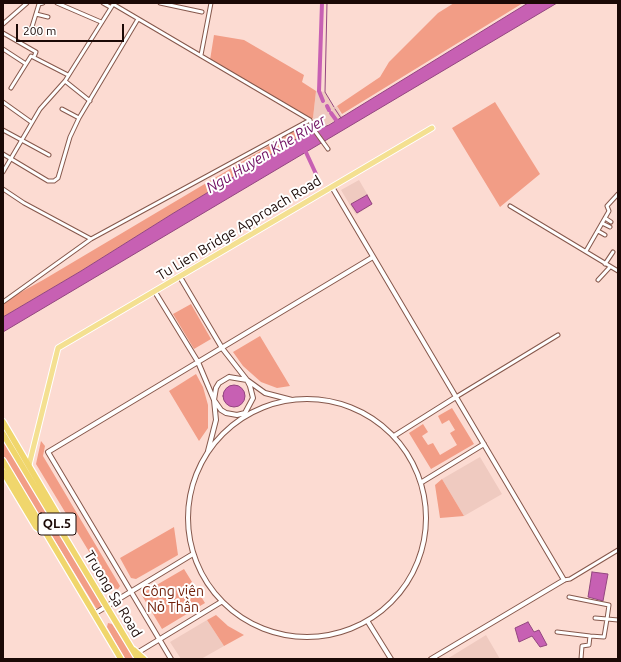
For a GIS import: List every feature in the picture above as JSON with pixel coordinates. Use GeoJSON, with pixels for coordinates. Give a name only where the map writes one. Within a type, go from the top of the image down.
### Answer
{"type":"FeatureCollection","features":[{"type":"Feature","properties":{"kind":"highway","name":"Truong Sa Road"},"geometry":{"type":"LineString","coordinates":[[3,422],[60,517],[61,530]]}},
{"type":"Feature","properties":{"kind":"highway","name":"Truong Sa Road"},"geometry":{"type":"LineString","coordinates":[[3,434],[138,659]]}},
{"type":"Feature","properties":{"kind":"highway","name":"Truong Sa Road"},"geometry":{"type":"LineString","coordinates":[[3,461],[121,659]]}},
{"type":"Feature","properties":{"kind":"highway","name":"Truong Sa Road"},"geometry":{"type":"LineString","coordinates":[[4,475],[36,527],[46,535]]}},
{"type":"Feature","properties":{"kind":"highway","name":"Truong Sa Road"},"geometry":{"type":"LineString","coordinates":[[132,649],[144,659]]}},
{"type":"Feature","properties":{"kind":"highway","name":"Truong Sa Road"},"geometry":{"type":"LineString","coordinates":[[116,650],[118,659]]}},
{"type":"Feature","properties":{"kind":"main road","name":"Tu Lien Bridge Approach Road"},"geometry":{"type":"LineString","coordinates":[[29,465],[58,348],[432,128]]}},
{"type":"Feature","properties":{"kind":"street"},"geometry":{"type":"LineString","coordinates":[[3,24],[26,3]]}},
{"type":"Feature","properties":{"kind":"street"},"geometry":{"type":"LineString","coordinates":[[37,33],[31,30],[39,4],[43,3]]}},
{"type":"Feature","properties":{"kind":"street"},"geometry":{"type":"LineString","coordinates":[[57,3],[101,22]]}},
{"type":"Feature","properties":{"kind":"street"},"geometry":{"type":"LineString","coordinates":[[103,3],[110,7]]}},
{"type":"Feature","properties":{"kind":"street"},"geometry":{"type":"LineString","coordinates":[[160,3],[202,12]]}},
{"type":"Feature","properties":{"kind":"street"},"geometry":{"type":"LineString","coordinates":[[181,8],[182,3]]}},
{"type":"Feature","properties":{"kind":"street"},"geometry":{"type":"LineString","coordinates":[[201,55],[211,3]]}},
{"type":"Feature","properties":{"kind":"street"},"geometry":{"type":"LineString","coordinates":[[3,172],[12,159],[31,122],[40,109],[65,81],[110,7],[114,4],[310,120],[312,127],[328,149]]}},
{"type":"Feature","properties":{"kind":"street"},"geometry":{"type":"LineString","coordinates":[[36,14],[48,17]]}},
{"type":"Feature","properties":{"kind":"street"},"geometry":{"type":"LineString","coordinates":[[3,154],[48,181],[54,181],[58,178],[70,137],[79,118],[138,19]]}},
{"type":"Feature","properties":{"kind":"street"},"geometry":{"type":"LineString","coordinates":[[3,33],[36,52],[34,57]]}},
{"type":"Feature","properties":{"kind":"street"},"geometry":{"type":"LineString","coordinates":[[3,50],[26,64]]}},
{"type":"Feature","properties":{"kind":"street"},"geometry":{"type":"LineString","coordinates":[[11,88],[31,56],[68,75]]}},
{"type":"Feature","properties":{"kind":"street"},"geometry":{"type":"LineString","coordinates":[[65,81],[90,101]]}},
{"type":"Feature","properties":{"kind":"street"},"geometry":{"type":"LineString","coordinates":[[3,102],[31,122]]}},
{"type":"Feature","properties":{"kind":"street"},"geometry":{"type":"LineString","coordinates":[[62,109],[79,118]]}},
{"type":"Feature","properties":{"kind":"street"},"geometry":{"type":"LineString","coordinates":[[3,302],[91,239],[310,120]]}},
{"type":"Feature","properties":{"kind":"street"},"geometry":{"type":"LineString","coordinates":[[3,130],[49,155]]}},
{"type":"Feature","properties":{"kind":"street"},"geometry":{"type":"LineString","coordinates":[[332,187],[564,580]]}},
{"type":"Feature","properties":{"kind":"street"},"geometry":{"type":"LineString","coordinates":[[3,189],[24,203],[91,239]]}},
{"type":"Feature","properties":{"kind":"street"},"geometry":{"type":"LineString","coordinates":[[586,251],[610,210],[607,206],[618,194]]}},
{"type":"Feature","properties":{"kind":"street"},"geometry":{"type":"LineString","coordinates":[[510,206],[618,271]]}},
{"type":"Feature","properties":{"kind":"street"},"geometry":{"type":"LineString","coordinates":[[605,218],[611,222]]}},
{"type":"Feature","properties":{"kind":"street"},"geometry":{"type":"LineString","coordinates":[[602,223],[610,227]]}},
{"type":"Feature","properties":{"kind":"street"},"geometry":{"type":"LineString","coordinates":[[598,231],[605,235]]}},
{"type":"Feature","properties":{"kind":"street"},"geometry":{"type":"LineString","coordinates":[[605,264],[613,252]]}},
{"type":"Feature","properties":{"kind":"street"},"geometry":{"type":"LineString","coordinates":[[171,659],[48,452],[373,257]]}},
{"type":"Feature","properties":{"kind":"street"},"geometry":{"type":"LineString","coordinates":[[598,280],[610,267]]}},
{"type":"Feature","properties":{"kind":"street"},"geometry":{"type":"LineString","coordinates":[[180,277],[222,348],[247,380],[264,393],[294,400]]}},
{"type":"Feature","properties":{"kind":"street"},"geometry":{"type":"LineString","coordinates":[[155,292],[198,362],[214,400],[226,414],[237,415],[245,413],[270,405],[294,400],[316,400],[338,405],[357,412],[394,436],[412,462],[422,482],[428,513],[418,554],[400,592],[368,622],[329,636],[279,634],[258,626],[230,610],[221,602],[211,589],[193,554],[189,527],[190,512],[198,471],[219,436],[245,413],[253,398],[247,380]]}},
{"type":"Feature","properties":{"kind":"street"},"geometry":{"type":"LineString","coordinates":[[394,436],[558,335]]}},
{"type":"Feature","properties":{"kind":"street"},"geometry":{"type":"LineString","coordinates":[[207,454],[216,420],[214,400],[216,388],[224,380],[236,377],[247,380]]}},
{"type":"Feature","properties":{"kind":"street"},"geometry":{"type":"LineString","coordinates":[[422,482],[484,444]]}},
{"type":"Feature","properties":{"kind":"street"},"geometry":{"type":"LineString","coordinates":[[431,659],[564,580],[570,579],[618,550]]}},
{"type":"Feature","properties":{"kind":"street"},"geometry":{"type":"LineString","coordinates":[[94,614],[193,554]]}},
{"type":"Feature","properties":{"kind":"street"},"geometry":{"type":"LineString","coordinates":[[557,632],[604,638],[609,605],[569,597]]}},
{"type":"Feature","properties":{"kind":"street"},"geometry":{"type":"LineString","coordinates":[[137,652],[221,602]]}},
{"type":"Feature","properties":{"kind":"street"},"geometry":{"type":"LineString","coordinates":[[595,618],[618,620]]}},
{"type":"Feature","properties":{"kind":"street"},"geometry":{"type":"LineString","coordinates":[[368,622],[391,659]]}},
{"type":"Feature","properties":{"kind":"street"},"geometry":{"type":"LineString","coordinates":[[581,659],[582,646],[589,645],[590,636]]}},
{"type":"Feature","properties":{"kind":"shaded area","name":"Ngu Huyen Khe River"},"geometry":{"type":"Polygon","coordinates":[[[528,3],[557,3],[3,332],[3,317],[303,135],[329,125],[528,3]]]}},
{"type":"Feature","properties":{"kind":"shaded area"},"geometry":{"type":"Polygon","coordinates":[[[316,91],[325,92],[334,108],[337,106],[342,117],[319,129],[313,118],[316,91]]]}},
{"type":"Feature","properties":{"kind":"shaded area"},"geometry":{"type":"Polygon","coordinates":[[[359,180],[373,204],[356,215],[341,190],[359,180]]]}},
{"type":"Feature","properties":{"kind":"shaded area"},"geometry":{"type":"Polygon","coordinates":[[[367,195],[372,204],[357,213],[351,204],[367,195]]]}},
{"type":"Feature","properties":{"kind":"shaded area"},"geometry":{"type":"Polygon","coordinates":[[[234,385],[242,388],[245,396],[242,404],[234,407],[226,404],[223,396],[226,388],[234,385]]]}},
{"type":"Feature","properties":{"kind":"shaded area"},"geometry":{"type":"Polygon","coordinates":[[[480,457],[502,494],[464,516],[442,479],[480,457]]]}},
{"type":"Feature","properties":{"kind":"shaded area"},"geometry":{"type":"Polygon","coordinates":[[[592,572],[608,574],[603,601],[588,597],[592,572]]]}},
{"type":"Feature","properties":{"kind":"shaded area"},"geometry":{"type":"Polygon","coordinates":[[[207,620],[224,646],[201,659],[181,659],[170,642],[207,620]]]}},
{"type":"Feature","properties":{"kind":"shaded area"},"geometry":{"type":"Polygon","coordinates":[[[528,622],[534,632],[539,630],[547,645],[540,647],[532,636],[519,642],[515,628],[528,622]]]}},
{"type":"Feature","properties":{"kind":"shaded area"},"geometry":{"type":"Polygon","coordinates":[[[486,635],[500,659],[447,659],[486,635]]]}},
{"type":"Feature","properties":{"kind":"green space"},"geometry":{"type":"Polygon","coordinates":[[[454,3],[523,3],[342,114],[337,106],[380,77],[389,62],[438,13],[454,3]]]}},
{"type":"Feature","properties":{"kind":"green space"},"geometry":{"type":"Polygon","coordinates":[[[214,35],[244,40],[304,75],[302,82],[316,91],[313,118],[310,120],[210,60],[214,35]]]}},
{"type":"Feature","properties":{"kind":"green space"},"geometry":{"type":"Polygon","coordinates":[[[495,102],[540,174],[500,207],[452,128],[495,102]]]}},
{"type":"Feature","properties":{"kind":"green space"},"geometry":{"type":"Polygon","coordinates":[[[309,122],[312,132],[303,135],[3,317],[3,302],[43,280],[309,122]]]}},
{"type":"Feature","properties":{"kind":"green space"},"geometry":{"type":"Polygon","coordinates":[[[191,304],[211,339],[194,349],[173,314],[191,304]]]}},
{"type":"Feature","properties":{"kind":"green space"},"geometry":{"type":"Polygon","coordinates":[[[260,336],[290,386],[277,388],[261,382],[243,366],[233,352],[260,336]]]}},
{"type":"Feature","properties":{"kind":"green space"},"geometry":{"type":"Polygon","coordinates":[[[196,374],[203,387],[208,405],[208,428],[199,441],[169,391],[196,374]]]}},
{"type":"Feature","properties":{"kind":"green space"},"geometry":{"type":"Polygon","coordinates":[[[452,408],[474,444],[431,469],[409,433],[423,424],[428,432],[422,436],[428,445],[433,443],[440,455],[457,445],[450,433],[455,430],[449,420],[442,424],[438,416],[452,408]]]}},
{"type":"Feature","properties":{"kind":"green space"},"geometry":{"type":"Polygon","coordinates":[[[3,439],[79,565],[101,605],[101,609],[96,608],[8,464],[3,455],[3,439]]]}},
{"type":"Feature","properties":{"kind":"green space"},"geometry":{"type":"Polygon","coordinates":[[[41,441],[45,446],[43,456],[120,586],[118,589],[111,588],[36,464],[41,441]]]}},
{"type":"Feature","properties":{"kind":"green space"},"geometry":{"type":"Polygon","coordinates":[[[442,479],[464,516],[440,518],[435,485],[442,479]]]}},
{"type":"Feature","properties":{"kind":"green space"},"geometry":{"type":"Polygon","coordinates":[[[174,527],[178,555],[136,579],[131,578],[120,558],[174,527]]]}},
{"type":"Feature","properties":{"kind":"green space","name":"Công viên Nỏ Thần"},"geometry":{"type":"Polygon","coordinates":[[[184,569],[205,603],[162,629],[141,594],[184,569]]]}},
{"type":"Feature","properties":{"kind":"green space"},"geometry":{"type":"Polygon","coordinates":[[[216,615],[228,626],[244,635],[224,646],[207,620],[216,615]]]}},
{"type":"Feature","properties":{"kind":"green space"},"geometry":{"type":"Polygon","coordinates":[[[108,623],[112,624],[135,659],[125,659],[107,627],[108,623]]]}},
{"type":"Feature","properties":{"kind":"waterway"},"geometry":{"type":"LineString","coordinates":[[322,3],[319,91],[323,101]]}},
{"type":"Feature","properties":{"kind":"waterway"},"geometry":{"type":"LineString","coordinates":[[327,3],[325,92],[334,107]]}},
{"type":"Feature","properties":{"kind":"waterway"},"geometry":{"type":"LineString","coordinates":[[327,106],[329,110]]}},
{"type":"Feature","properties":{"kind":"waterway"},"geometry":{"type":"LineString","coordinates":[[335,109],[341,118]]}},
{"type":"Feature","properties":{"kind":"waterway"},"geometry":{"type":"LineString","coordinates":[[331,113],[339,124]]}},
{"type":"Feature","properties":{"kind":"waterway"},"geometry":{"type":"LineString","coordinates":[[304,148],[316,174]]}}]}
